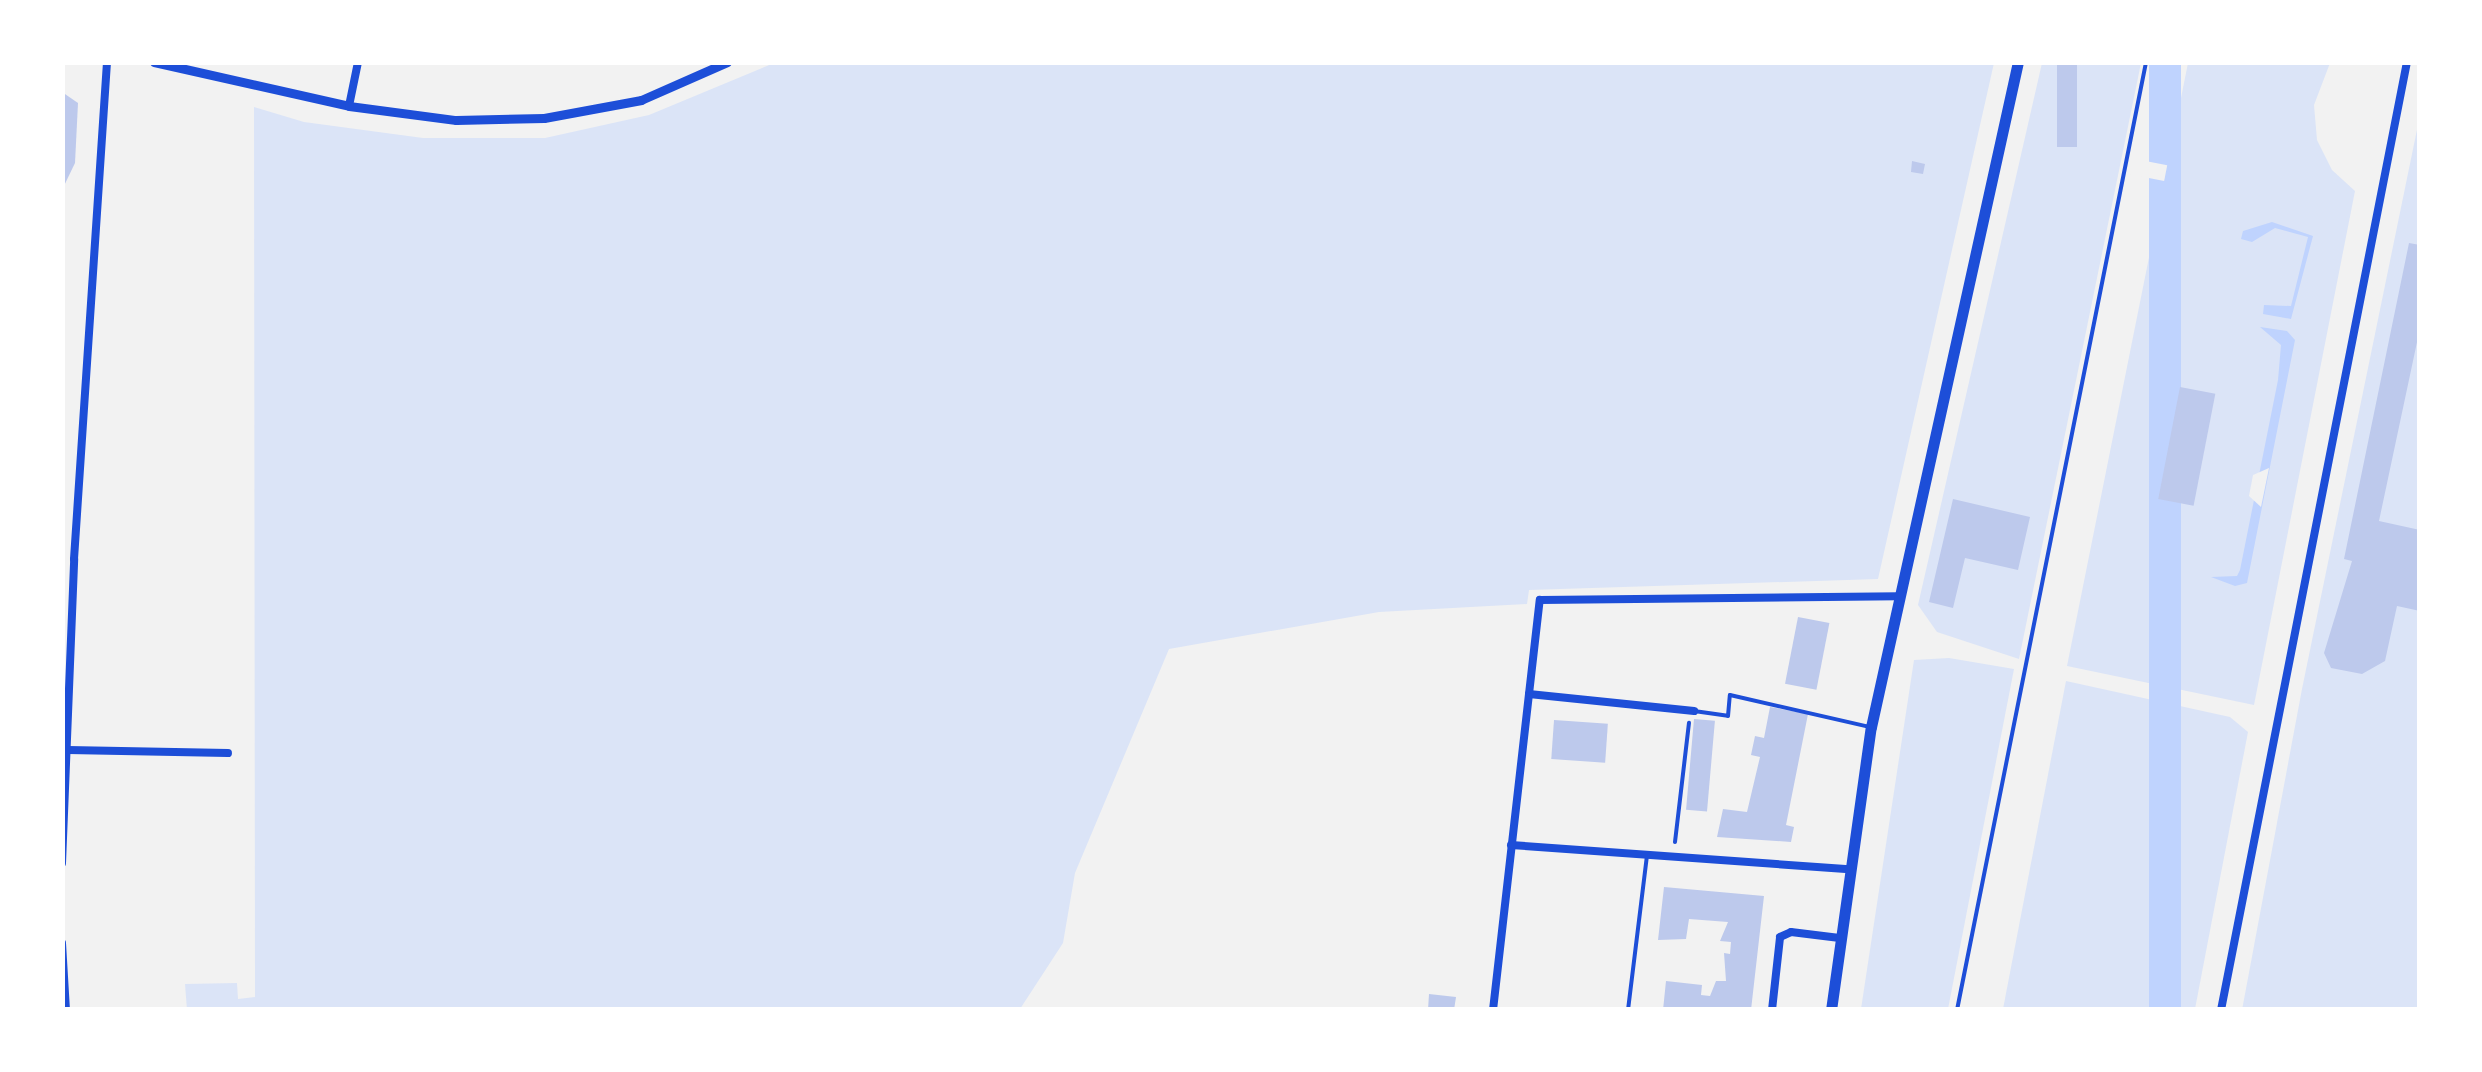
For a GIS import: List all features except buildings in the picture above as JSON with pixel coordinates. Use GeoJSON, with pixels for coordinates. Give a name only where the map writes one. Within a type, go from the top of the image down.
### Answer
{"type":"FeatureCollection","features":[{"type":"Feature","properties":{"kind":"main road"},"geometry":{"type":"LineString","coordinates":[[1831,1010],[1871,727],[2018,62]]}},
{"type":"Feature","properties":{"kind":"street"},"geometry":{"type":"LineString","coordinates":[[62,863],[77,498],[106,62]]}},
{"type":"Feature","properties":{"kind":"street"},"geometry":{"type":"LineString","coordinates":[[154,62],[349,106],[456,120],[544,118],[641,100],[727,62]]}},
{"type":"Feature","properties":{"kind":"street"},"geometry":{"type":"LineString","coordinates":[[349,106],[358,62]]}},
{"type":"Feature","properties":{"kind":"street"},"geometry":{"type":"LineString","coordinates":[[2221,1010],[2407,62]]}},
{"type":"Feature","properties":{"kind":"street"},"geometry":{"type":"LineString","coordinates":[[62,498],[77,498]]}},
{"type":"Feature","properties":{"kind":"street"},"geometry":{"type":"LineString","coordinates":[[1493,1010],[1540,600],[1898,596]]}},
{"type":"Feature","properties":{"kind":"street"},"geometry":{"type":"LineString","coordinates":[[1528,694],[1692,712]]}},
{"type":"Feature","properties":{"kind":"street"},"geometry":{"type":"LineString","coordinates":[[68,750],[228,753]]}},
{"type":"Feature","properties":{"kind":"street"},"geometry":{"type":"LineString","coordinates":[[1511,845],[1849,870]]}},
{"type":"Feature","properties":{"kind":"street"},"geometry":{"type":"LineString","coordinates":[[1772,1010],[1780,937],[1792,932],[1840,938]]}},
{"type":"Feature","properties":{"kind":"street"},"geometry":{"type":"LineString","coordinates":[[62,943],[66,1010]]}},
{"type":"Feature","properties":{"kind":"lane"},"geometry":{"type":"LineString","coordinates":[[1692,712],[1728,716],[1730,695],[1871,727]]}},
{"type":"Feature","properties":{"kind":"lane"},"geometry":{"type":"LineString","coordinates":[[1628,1010],[1647,855]]}},
{"type":"Feature","properties":{"kind":"path"},"geometry":{"type":"LineString","coordinates":[[1957,1010],[2146,62]]}},
{"type":"Feature","properties":{"kind":"path"},"geometry":{"type":"LineString","coordinates":[[1673,857],[1692,712]]}},
{"type":"Feature","properties":{"kind":"shaded area"},"geometry":{"type":"Polygon","coordinates":[[[774,63],[1994,63],[1878,579],[1529,590],[1527,604],[1379,612],[1169,649],[1075,873],[1063,943],[1020,1009],[187,1010],[185,984],[237,983],[238,999],[255,997],[254,107],[304,122],[423,138],[545,138],[649,115],[774,63]]]}},
{"type":"Feature","properties":{"kind":"shaded area"},"geometry":{"type":"Polygon","coordinates":[[[2042,63],[2141,63],[2019,659],[1937,632],[1918,605],[2042,63]]]}},
{"type":"Feature","properties":{"kind":"shaded area"},"geometry":{"type":"Polygon","coordinates":[[[2188,63],[2330,63],[2314,105],[2317,140],[2332,170],[2355,191],[2254,705],[2067,666],[2188,63]]]}},
{"type":"Feature","properties":{"kind":"shaded area"},"geometry":{"type":"Polygon","coordinates":[[[2419,120],[2419,1009],[2242,1010],[2302,689],[2419,120]]]}},
{"type":"Feature","properties":{"kind":"shaded area"},"geometry":{"type":"Polygon","coordinates":[[[1949,658],[2014,669],[1948,1009],[1861,1009],[1914,660],[1949,658]]]}},
{"type":"Feature","properties":{"kind":"shaded area"},"geometry":{"type":"Polygon","coordinates":[[[2066,681],[2230,717],[2248,732],[2195,1009],[2003,1009],[2066,681]]]}},
{"type":"Feature","properties":{"kind":"water"},"geometry":{"type":"Polygon","coordinates":[[[2149,63],[2181,63],[2181,1010],[2149,1010],[2149,63]]]}},
{"type":"Feature","properties":{"kind":"water"},"geometry":{"type":"Polygon","coordinates":[[[2272,222],[2313,236],[2291,319],[2263,314],[2264,305],[2291,306],[2308,237],[2275,228],[2252,242],[2241,239],[2243,231],[2272,222]]]}},
{"type":"Feature","properties":{"kind":"water"},"geometry":{"type":"Polygon","coordinates":[[[2260,327],[2287,331],[2295,340],[2247,583],[2235,586],[2211,577],[2237,576],[2240,570],[2278,380],[2281,345],[2260,327]]]}},
{"type":"Feature","properties":{"kind":"pier"},"geometry":{"type":"Polygon","coordinates":[[[2125,157],[2167,165],[2164,181],[2122,173],[2125,157]]]}},
{"type":"Feature","properties":{"kind":"pier"},"geometry":{"type":"Polygon","coordinates":[[[2269,468],[2261,507],[2249,496],[2253,475],[2269,468]]]}}]}
